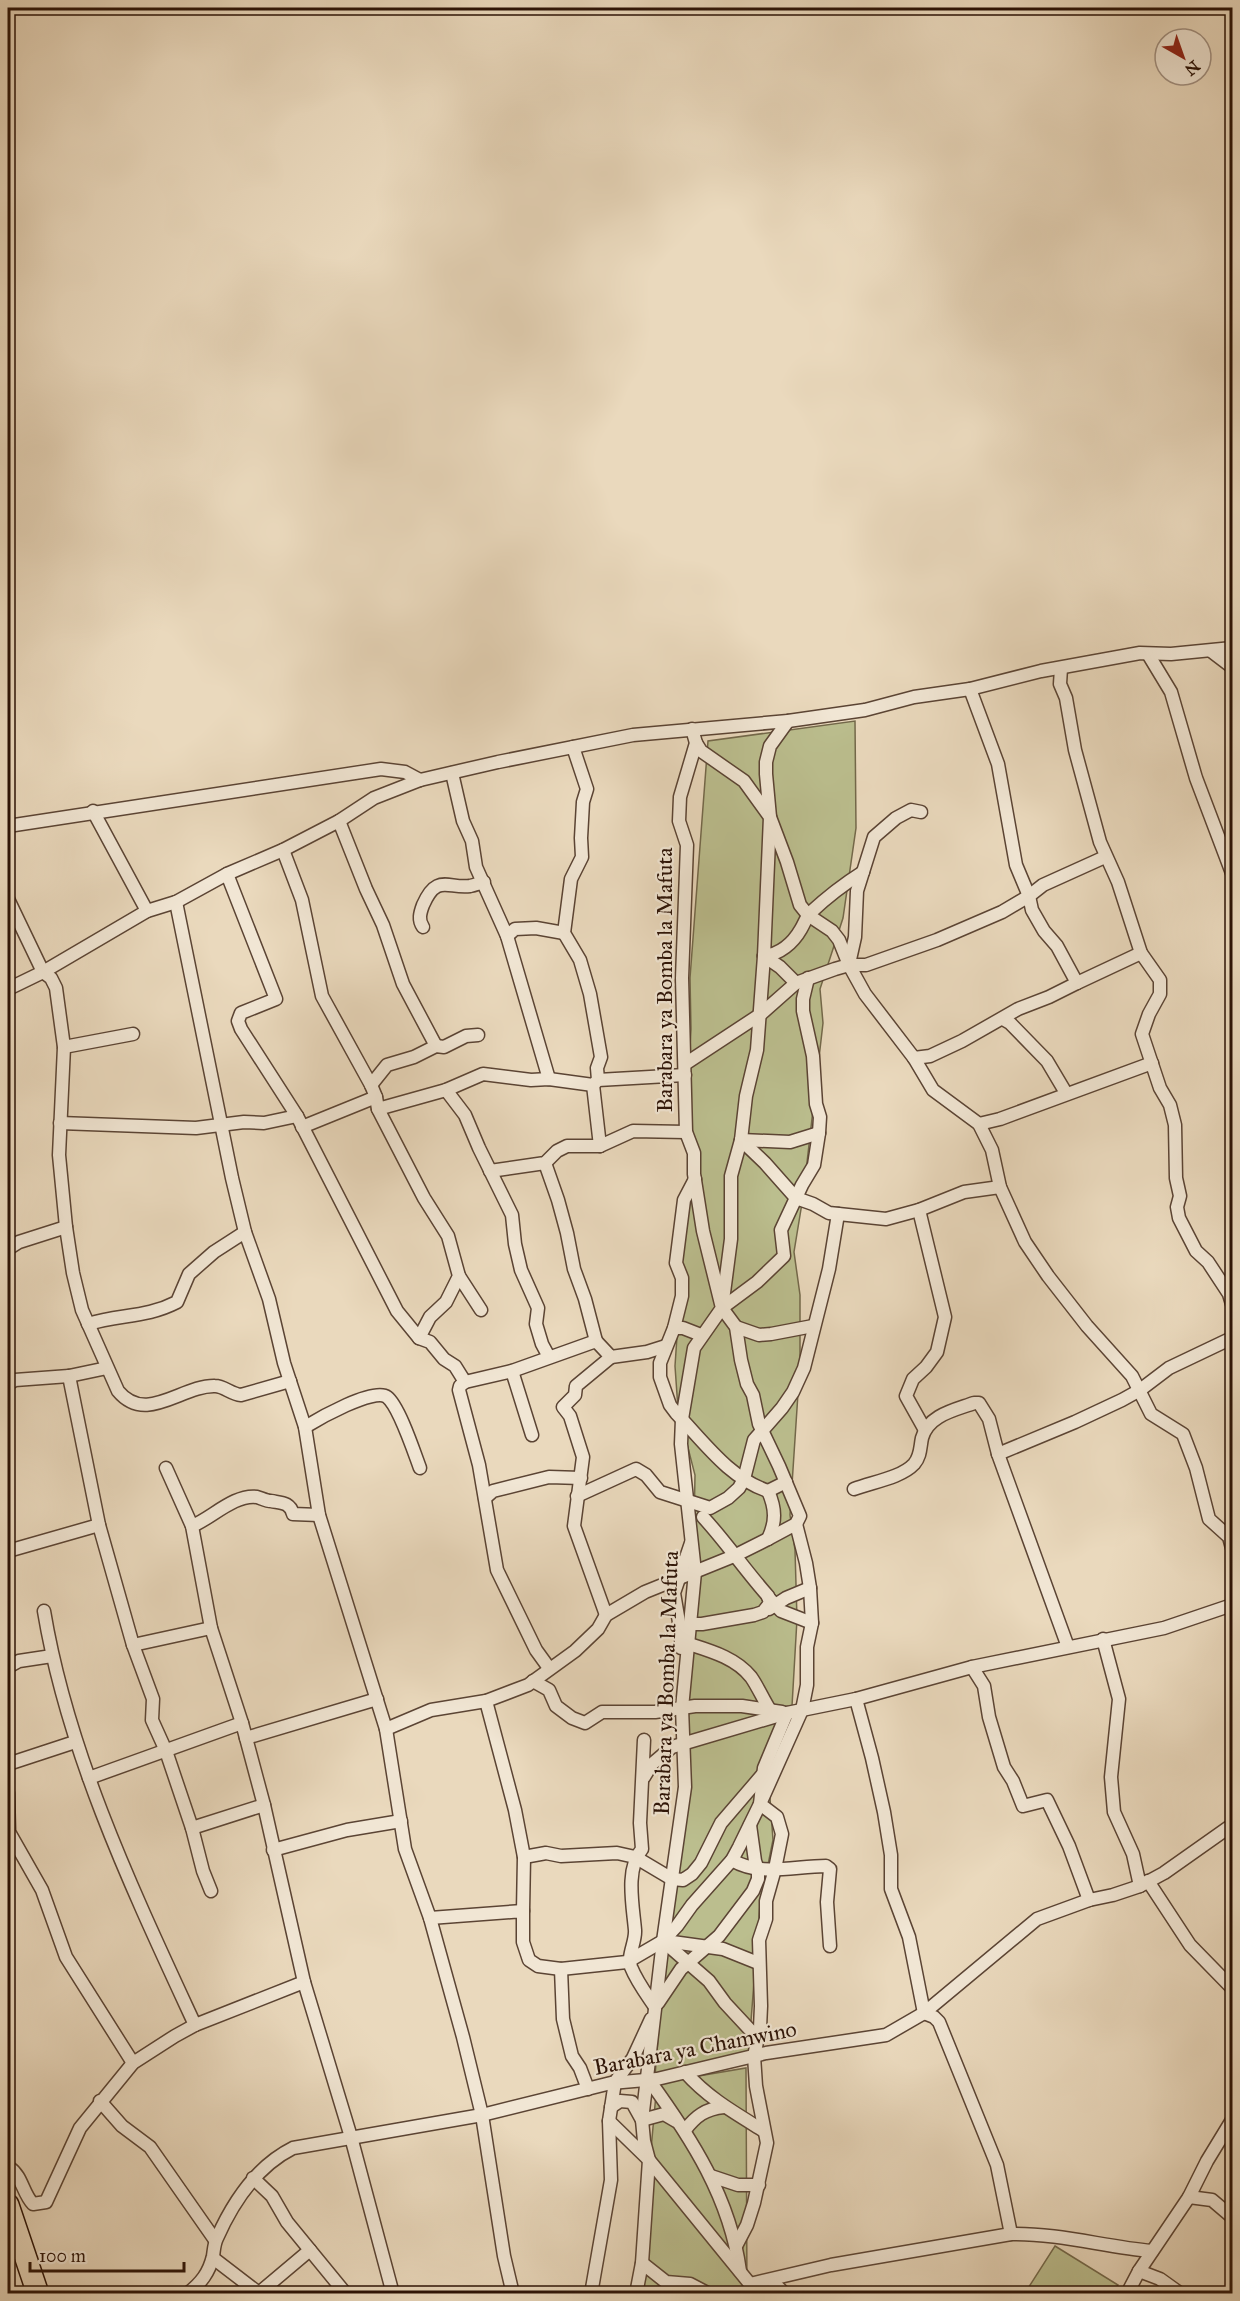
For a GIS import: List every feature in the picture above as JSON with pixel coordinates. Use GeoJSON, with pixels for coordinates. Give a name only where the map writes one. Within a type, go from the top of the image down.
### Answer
{"type":"FeatureCollection","features":[{"type":"Feature","properties":{"kind":"highway"},"geometry":{"type":"LineString","coordinates":[[8,2205],[38,2294]]}},
{"type":"Feature","properties":{"kind":"street"},"geometry":{"type":"LineString","coordinates":[[8,989],[43,972],[147,911],[176,902],[227,874],[283,850],[339,821],[374,798],[420,780],[633,735],[788,721],[865,710],[914,697],[969,689],[1140,653],[1211,651],[1233,648]]}},
{"type":"Feature","properties":{"kind":"street"},"geometry":{"type":"LineString","coordinates":[[1211,651],[1233,667]]}},
{"type":"Feature","properties":{"kind":"street"},"geometry":{"type":"LineString","coordinates":[[1148,654],[1171,692],[1196,778],[1233,873]]}},
{"type":"Feature","properties":{"kind":"street"},"geometry":{"type":"LineString","coordinates":[[1061,668],[1060,684],[1066,698],[1076,750],[1105,857],[1118,882],[1141,953],[1160,980],[1160,994],[1149,1014],[1142,1034],[1160,1088],[1170,1105],[1175,1125],[1176,1178],[1180,1196],[1177,1207],[1179,1218],[1196,1251],[1208,1262],[1233,1304]]}},
{"type":"Feature","properties":{"kind":"street"},"geometry":{"type":"LineString","coordinates":[[969,689],[998,764],[1016,865],[1029,896],[1032,910],[1044,931],[1057,946],[1077,983]]}},
{"type":"Feature","properties":{"kind":"street"},"geometry":{"type":"LineString","coordinates":[[386,1729],[430,1710],[486,1701],[533,1681],[575,1651],[598,1629],[606,1615],[645,1592],[734,1556],[768,1539],[796,1524],[800,1516],[759,1424],[753,1395],[747,1384],[741,1360],[736,1327],[722,1308],[732,1210],[731,1176],[741,1140],[746,1096],[757,1050],[760,1014],[770,817],[766,762],[770,746],[788,721]]}},
{"type":"Feature","properties":{"kind":"street"},"geometry":{"type":"LineString","coordinates":[[692,729],[701,751],[744,781],[770,817],[800,905],[808,915],[832,932],[839,940],[849,965],[865,994],[914,1058],[933,1090],[979,1124],[992,1150],[1000,1187],[1025,1242],[1087,1326],[1132,1376],[1151,1414],[1183,1434],[1196,1468],[1209,1519],[1229,1537],[1233,1548]]}},
{"type":"Feature","properties":{"kind":"street","name":"Barabara ya Bomba la Mafuta"},"geometry":{"type":"LineString","coordinates":[[636,2294],[642,2263],[649,2160],[642,2120],[649,2080],[663,1941],[685,1787],[682,1708],[695,1572],[681,1444],[682,1419],[693,1348],[722,1308],[703,1231],[695,1179],[694,1153],[686,1132],[682,978],[687,845],[679,821],[680,797],[696,743]]}},
{"type":"Feature","properties":{"kind":"street"},"geometry":{"type":"LineString","coordinates":[[573,747],[587,789],[583,802],[582,857],[571,879],[564,933],[580,960],[590,994],[601,1057],[595,1082],[600,1146]]}},
{"type":"Feature","properties":{"kind":"street"},"geometry":{"type":"LineString","coordinates":[[8,826],[93,811],[381,769],[405,772],[420,780]]}},
{"type":"Feature","properties":{"kind":"street"},"geometry":{"type":"LineString","coordinates":[[452,773],[463,821],[472,841],[476,867],[507,936],[549,1079]]}},
{"type":"Feature","properties":{"kind":"street"},"geometry":{"type":"LineString","coordinates":[[849,965],[855,937],[857,891],[874,837],[896,818],[911,810],[921,813]]}},
{"type":"Feature","properties":{"kind":"street"},"geometry":{"type":"LineString","coordinates":[[93,811],[147,911]]}},
{"type":"Feature","properties":{"kind":"street"},"geometry":{"type":"LineString","coordinates":[[339,821],[383,925],[403,984],[436,1046]]}},
{"type":"Feature","properties":{"kind":"street"},"geometry":{"type":"LineString","coordinates":[[283,850],[302,900],[322,996],[371,1085],[377,1103],[424,1198],[448,1236],[459,1276],[482,1310]]}},
{"type":"Feature","properties":{"kind":"street"},"geometry":{"type":"LineString","coordinates":[[60,1124],[196,1128],[244,1122],[300,1121],[446,1090],[483,1074],[531,1080],[595,1082],[685,1070],[760,1014],[796,983],[849,965],[866,965],[937,939],[1002,912],[1043,885],[1105,857]]}},
{"type":"Feature","properties":{"kind":"street"},"geometry":{"type":"LineString","coordinates":[[764,956],[772,955],[788,945],[801,929],[808,915],[863,872]]}},
{"type":"Feature","properties":{"kind":"street"},"geometry":{"type":"LineString","coordinates":[[227,874],[276,999],[241,1013],[238,1021],[300,1121],[397,1311],[419,1338],[430,1342],[444,1359],[455,1366],[465,1382]]}},
{"type":"Feature","properties":{"kind":"street"},"geometry":{"type":"LineString","coordinates":[[423,927],[420,919],[423,907],[433,889],[439,885],[470,886],[484,882]]}},
{"type":"Feature","properties":{"kind":"street"},"geometry":{"type":"LineString","coordinates":[[8,899],[43,972],[51,978],[56,988],[64,1047],[59,1155],[66,1227],[79,1301],[118,1391],[127,1400],[136,1404],[163,1403],[191,1390],[216,1386],[241,1395],[290,1381]]}},
{"type":"Feature","properties":{"kind":"street"},"geometry":{"type":"LineString","coordinates":[[176,902],[228,1160],[245,1232],[269,1299],[290,1381],[305,1427],[319,1515],[386,1729],[405,1849],[430,1918],[482,2115],[504,2256],[513,2294]]}},
{"type":"Feature","properties":{"kind":"street"},"geometry":{"type":"LineString","coordinates":[[507,936],[515,929],[536,928],[564,933]]}},
{"type":"Feature","properties":{"kind":"street"},"geometry":{"type":"LineString","coordinates":[[914,1058],[930,1056],[1018,1009],[1049,997],[1141,953]]}},
{"type":"Feature","properties":{"kind":"street"},"geometry":{"type":"LineString","coordinates":[[764,956],[780,967],[796,983]]}},
{"type":"Feature","properties":{"kind":"street"},"geometry":{"type":"LineString","coordinates":[[722,1308],[757,1282],[784,1256],[781,1230],[814,1165],[820,1117],[816,1104],[813,1056],[803,1011],[808,978]]}},
{"type":"Feature","properties":{"kind":"street"},"geometry":{"type":"LineString","coordinates":[[1003,1019],[1010,1023],[1047,1061],[1066,1094]]}},
{"type":"Feature","properties":{"kind":"street"},"geometry":{"type":"LineString","coordinates":[[64,1047],[133,1035]]}},
{"type":"Feature","properties":{"kind":"street"},"geometry":{"type":"LineString","coordinates":[[371,1085],[387,1065],[414,1057],[436,1046],[444,1047],[466,1036],[478,1035]]}},
{"type":"Feature","properties":{"kind":"street"},"geometry":{"type":"LineString","coordinates":[[979,1124],[1000,1119],[1152,1063]]}},
{"type":"Feature","properties":{"kind":"street"},"geometry":{"type":"LineString","coordinates":[[446,1090],[465,1115],[512,1215],[521,1270],[538,1308],[536,1324],[549,1357]]}},
{"type":"Feature","properties":{"kind":"street"},"geometry":{"type":"LineString","coordinates":[[490,1171],[545,1163],[557,1151],[567,1146],[600,1146],[633,1131],[686,1132]]}},
{"type":"Feature","properties":{"kind":"street"},"geometry":{"type":"LineString","coordinates":[[741,1140],[790,1142],[819,1133]]}},
{"type":"Feature","properties":{"kind":"street"},"geometry":{"type":"LineString","coordinates":[[741,1140],[796,1197],[830,1213],[886,1219],[919,1210],[964,1192],[1000,1187]]}},
{"type":"Feature","properties":{"kind":"street"},"geometry":{"type":"LineString","coordinates":[[545,1163],[558,1200],[574,1269],[596,1341],[611,1357]]}},
{"type":"Feature","properties":{"kind":"street"},"geometry":{"type":"LineString","coordinates":[[695,1179],[684,1200],[676,1263],[684,1287],[674,1328],[660,1363],[660,1377],[670,1405],[729,1469],[754,1486],[768,1491],[775,1506],[775,1520],[768,1539]]}},
{"type":"Feature","properties":{"kind":"street"},"geometry":{"type":"LineString","coordinates":[[919,1210],[945,1317],[937,1352],[913,1379],[906,1396],[925,1430]]}},
{"type":"Feature","properties":{"kind":"street"},"geometry":{"type":"LineString","coordinates":[[685,1681],[680,1661],[681,1634],[674,1593],[678,1579],[692,1539],[706,1512],[739,1488],[744,1479],[754,1440],[782,1408],[793,1392],[804,1368],[829,1269],[837,1214]]}},
{"type":"Feature","properties":{"kind":"street"},"geometry":{"type":"LineString","coordinates":[[8,1249],[19,1242],[66,1227]]}},
{"type":"Feature","properties":{"kind":"street"},"geometry":{"type":"LineString","coordinates":[[88,1324],[105,1319],[146,1314],[177,1302],[189,1274],[214,1252],[245,1232]]}},
{"type":"Feature","properties":{"kind":"street"},"geometry":{"type":"LineString","coordinates":[[712,1266],[719,1269],[728,1262]]}},
{"type":"Feature","properties":{"kind":"street"},"geometry":{"type":"LineString","coordinates":[[419,1338],[430,1317],[446,1302],[459,1276]]}},
{"type":"Feature","properties":{"kind":"street"},"geometry":{"type":"LineString","coordinates":[[736,1327],[759,1335],[813,1326]]}},
{"type":"Feature","properties":{"kind":"street"},"geometry":{"type":"LineString","coordinates":[[674,1328],[701,1335]]}},
{"type":"Feature","properties":{"kind":"street"},"geometry":{"type":"LineString","coordinates":[[998,1454],[1075,1422],[1140,1390],[1169,1368],[1233,1338]]}},
{"type":"Feature","properties":{"kind":"street"},"geometry":{"type":"LineString","coordinates":[[549,1668],[536,1650],[497,1570],[479,1466],[459,1386],[465,1382],[512,1371],[596,1341]]}},
{"type":"Feature","properties":{"kind":"street"},"geometry":{"type":"LineString","coordinates":[[606,1615],[574,1526],[583,1457],[570,1416],[563,1407],[575,1395],[576,1386],[611,1357],[647,1352],[666,1346]]}},
{"type":"Feature","properties":{"kind":"street"},"geometry":{"type":"LineString","coordinates":[[8,1384],[15,1380],[69,1376],[107,1368]]}},
{"type":"Feature","properties":{"kind":"street"},"geometry":{"type":"LineString","coordinates":[[512,1371],[532,1435]]}},
{"type":"Feature","properties":{"kind":"street"},"geometry":{"type":"LineString","coordinates":[[69,1376],[99,1525],[133,1645],[153,1699],[153,1720],[166,1751],[211,1891]]}},
{"type":"Feature","properties":{"kind":"street"},"geometry":{"type":"LineString","coordinates":[[305,1427],[341,1407],[379,1394],[387,1396],[405,1429],[420,1468]]}},
{"type":"Feature","properties":{"kind":"street"},"geometry":{"type":"LineString","coordinates":[[854,1489],[906,1471],[916,1462],[925,1430],[935,1418],[979,1403],[988,1419],[998,1454],[1068,1647]]}},
{"type":"Feature","properties":{"kind":"street"},"geometry":{"type":"LineString","coordinates":[[166,1468],[192,1526],[211,1628],[242,1723],[264,1805],[304,1982],[351,2137],[393,2294]]}},
{"type":"Feature","properties":{"kind":"street"},"geometry":{"type":"LineString","coordinates":[[577,1496],[636,1469],[646,1474],[660,1492],[688,1501],[706,1512],[734,1556],[771,1601],[781,1611],[812,1623]]}},
{"type":"Feature","properties":{"kind":"street"},"geometry":{"type":"LineString","coordinates":[[485,1498],[493,1491],[549,1477],[581,1478]]}},
{"type":"Feature","properties":{"kind":"street"},"geometry":{"type":"LineString","coordinates":[[768,1491],[786,1482]]}},
{"type":"Feature","properties":{"kind":"street"},"geometry":{"type":"LineString","coordinates":[[192,1526],[204,1521],[229,1504],[244,1498],[256,1497],[284,1503],[292,1508],[293,1514],[319,1515]]}},
{"type":"Feature","properties":{"kind":"street"},"geometry":{"type":"LineString","coordinates":[[486,1701],[515,1810],[524,1857],[523,1942],[529,1959],[538,1966],[561,1969],[630,1961],[663,1941],[732,1860],[802,1710],[807,1685],[807,1647],[812,1623],[807,1563],[796,1524]]}},
{"type":"Feature","properties":{"kind":"street"},"geometry":{"type":"LineString","coordinates":[[8,1551],[99,1525]]}},
{"type":"Feature","properties":{"kind":"street"},"geometry":{"type":"LineString","coordinates":[[771,1601],[786,1598],[810,1588]]}},
{"type":"Feature","properties":{"kind":"street"},"geometry":{"type":"LineString","coordinates":[[690,1624],[702,1624],[763,1612],[769,1607],[771,1601]]}},
{"type":"Feature","properties":{"kind":"street"},"geometry":{"type":"LineString","coordinates":[[644,1777],[664,1752],[683,1743],[787,1713],[856,1699],[972,1667],[1164,1628],[1233,1605]]}},
{"type":"Feature","properties":{"kind":"street"},"geometry":{"type":"LineString","coordinates":[[44,1611],[52,1656],[75,1742],[154,1937],[195,2025]]}},
{"type":"Feature","properties":{"kind":"street"},"geometry":{"type":"LineString","coordinates":[[133,1645],[211,1628]]}},
{"type":"Feature","properties":{"kind":"street"},"geometry":{"type":"LineString","coordinates":[[1104,1639],[1119,1699],[1111,1777],[1114,1812],[1144,1884],[1190,1946],[1233,1988]]}},
{"type":"Feature","properties":{"kind":"street"},"geometry":{"type":"LineString","coordinates":[[689,1644],[717,1654],[740,1666],[751,1677],[770,1710]]}},
{"type":"Feature","properties":{"kind":"street"},"geometry":{"type":"LineString","coordinates":[[8,1666],[19,1660],[52,1656]]}},
{"type":"Feature","properties":{"kind":"street"},"geometry":{"type":"LineString","coordinates":[[972,1667],[984,1686],[989,1717],[1004,1767],[1023,1806],[1047,1800],[1060,1825],[1089,1900]]}},
{"type":"Feature","properties":{"kind":"street"},"geometry":{"type":"LineString","coordinates":[[533,1681],[549,1690],[556,1706],[572,1718],[585,1723],[602,1712],[655,1712],[682,1708],[742,1706],[787,1713]]}},
{"type":"Feature","properties":{"kind":"street"},"geometry":{"type":"LineString","coordinates":[[246,1738],[377,1699]]}},
{"type":"Feature","properties":{"kind":"street"},"geometry":{"type":"LineString","coordinates":[[856,1699],[884,1812],[891,1855],[891,1889],[909,1937],[924,2013],[939,2022],[997,2165],[1011,2234]]}},
{"type":"Feature","properties":{"kind":"street"},"geometry":{"type":"LineString","coordinates":[[524,1857],[546,1853],[561,1856],[617,1853],[635,1857],[672,1879],[683,1880],[692,1874],[701,1863],[721,1823],[762,1774],[787,1713]]}},
{"type":"Feature","properties":{"kind":"street"},"geometry":{"type":"LineString","coordinates":[[89,1778],[242,1723]]}},
{"type":"Feature","properties":{"kind":"street"},"geometry":{"type":"LineString","coordinates":[[645,1740],[640,1823],[642,1849],[635,1857],[631,1886],[632,1918],[636,1932],[661,1963]]}},
{"type":"Feature","properties":{"kind":"street"},"geometry":{"type":"LineString","coordinates":[[8,1764],[75,1742]]}},
{"type":"Feature","properties":{"kind":"street"},"geometry":{"type":"LineString","coordinates":[[760,1804],[762,1774]]}},
{"type":"Feature","properties":{"kind":"street"},"geometry":{"type":"LineString","coordinates":[[8,1792],[9,1832],[42,1890],[66,1957],[132,2063]]}},
{"type":"Feature","properties":{"kind":"street"},"geometry":{"type":"LineString","coordinates":[[736,2246],[747,2225],[759,2185],[766,2143],[756,2086],[754,2056],[761,2006],[759,1940],[766,1918],[766,1901],[782,1834],[777,1817],[760,1804]]}},
{"type":"Feature","properties":{"kind":"street"},"geometry":{"type":"LineString","coordinates":[[192,1828],[264,1805]]}},
{"type":"Feature","properties":{"kind":"street"},"geometry":{"type":"LineString","coordinates":[[273,1850],[347,1830],[401,1821]]}},
{"type":"Feature","properties":{"kind":"street"},"geometry":{"type":"LineString","coordinates":[[591,2294],[611,2180],[609,2121],[615,2082],[633,2058],[655,2007],[668,1986],[689,1962],[718,1936],[753,1891],[758,1879],[758,1870],[750,1823]]}},
{"type":"Feature","properties":{"kind":"street","name":"Barabara ya Chamwino"},"geometry":{"type":"LineString","coordinates":[[187,2294],[205,2278],[213,2258],[215,2240],[253,2178],[275,2157],[293,2148],[482,2115],[615,2082],[649,2080],[754,2056],[886,2036],[924,2013],[1037,1919],[1089,1900],[1113,1895],[1144,1884],[1164,1873],[1233,1825]]}},
{"type":"Feature","properties":{"kind":"street"},"geometry":{"type":"LineString","coordinates":[[732,1860],[743,1867],[758,1870],[826,1866],[830,1869],[827,1902],[830,1946]]}},
{"type":"Feature","properties":{"kind":"street"},"geometry":{"type":"LineString","coordinates":[[430,1918],[523,1911]]}},
{"type":"Feature","properties":{"kind":"street"},"geometry":{"type":"LineString","coordinates":[[636,1932],[630,1961],[640,1985],[655,2007]]}},
{"type":"Feature","properties":{"kind":"street"},"geometry":{"type":"LineString","coordinates":[[663,1941],[723,1949],[758,1963]]}},
{"type":"Feature","properties":{"kind":"street"},"geometry":{"type":"LineString","coordinates":[[663,1941],[709,1981],[725,2003],[752,2032],[756,2043]]}},
{"type":"Feature","properties":{"kind":"street"},"geometry":{"type":"LineString","coordinates":[[561,1969],[563,2019],[572,2056],[580,2068],[588,2089]]}},
{"type":"Feature","properties":{"kind":"street"},"geometry":{"type":"LineString","coordinates":[[8,2170],[10,2168],[14,2171],[27,2198],[33,2204],[46,2202],[80,2128],[132,2063],[195,2025],[304,1982]]}},
{"type":"Feature","properties":{"kind":"street"},"geometry":{"type":"LineString","coordinates":[[685,2072],[698,2087],[724,2107],[764,2131]]}},
{"type":"Feature","properties":{"kind":"street"},"geometry":{"type":"LineString","coordinates":[[649,2080],[682,2126],[711,2176],[731,2228],[740,2273]]}},
{"type":"Feature","properties":{"kind":"street"},"geometry":{"type":"LineString","coordinates":[[100,2101],[122,2126],[150,2147],[215,2240]]}},
{"type":"Feature","properties":{"kind":"street"},"geometry":{"type":"LineString","coordinates":[[611,2107],[620,2101],[632,2102],[642,2120],[664,2114],[682,2126]]}},
{"type":"Feature","properties":{"kind":"street"},"geometry":{"type":"LineString","coordinates":[[682,2126],[711,2108],[724,2107]]}},
{"type":"Feature","properties":{"kind":"street"},"geometry":{"type":"LineString","coordinates":[[1127,2294],[1139,2271],[1189,2197],[1207,2161],[1233,2120]]}},
{"type":"Feature","properties":{"kind":"street"},"geometry":{"type":"LineString","coordinates":[[609,2121],[649,2160],[740,2273],[750,2290],[772,2281],[831,2265],[1011,2234],[1042,2234],[1113,2248],[1152,2251]]}},
{"type":"Feature","properties":{"kind":"street"},"geometry":{"type":"LineString","coordinates":[[711,2176],[738,2184],[759,2185]]}},
{"type":"Feature","properties":{"kind":"street"},"geometry":{"type":"LineString","coordinates":[[253,2178],[272,2196],[287,2222],[346,2294]]}},
{"type":"Feature","properties":{"kind":"street"},"geometry":{"type":"LineString","coordinates":[[1189,2197],[1212,2200],[1233,2217]]}},
{"type":"Feature","properties":{"kind":"street"},"geometry":{"type":"LineString","coordinates":[[711,2237],[721,2239],[731,2228]]}},
{"type":"Feature","properties":{"kind":"street"},"geometry":{"type":"LineString","coordinates":[[213,2258],[259,2293],[310,2250]]}},
{"type":"Feature","properties":{"kind":"street"},"geometry":{"type":"LineString","coordinates":[[642,2263],[676,2288],[690,2284],[709,2294]]}},
{"type":"Feature","properties":{"kind":"street"},"geometry":{"type":"LineString","coordinates":[[1139,2271],[1160,2279],[1181,2294]]}},
{"type":"Feature","properties":{"kind":"street"},"geometry":{"type":"LineString","coordinates":[[772,2281],[785,2294]]}},
{"type":"Feature","properties":{"kind":"green space"},"geometry":{"type":"Polygon","coordinates":[[[855,721],[856,828],[843,918],[820,989],[823,1023],[803,1197],[794,1252],[800,1295],[800,1363],[790,1515],[795,1550],[797,1619],[792,1706],[768,1770],[773,1840],[760,1904],[748,2060],[655,2076],[693,1582],[695,1475],[678,1409],[675,1366],[690,1145],[688,1083],[691,1029],[690,978],[708,741],[855,721]]]}},
{"type":"Feature","properties":{"kind":"green space"},"geometry":{"type":"Polygon","coordinates":[[[746,2068],[747,2293],[638,2294],[657,2083],[746,2068]]]}},
{"type":"Feature","properties":{"kind":"green space"},"geometry":{"type":"Polygon","coordinates":[[[1055,2246],[1118,2285],[1112,2293],[1025,2293],[1055,2246]]]}}]}
